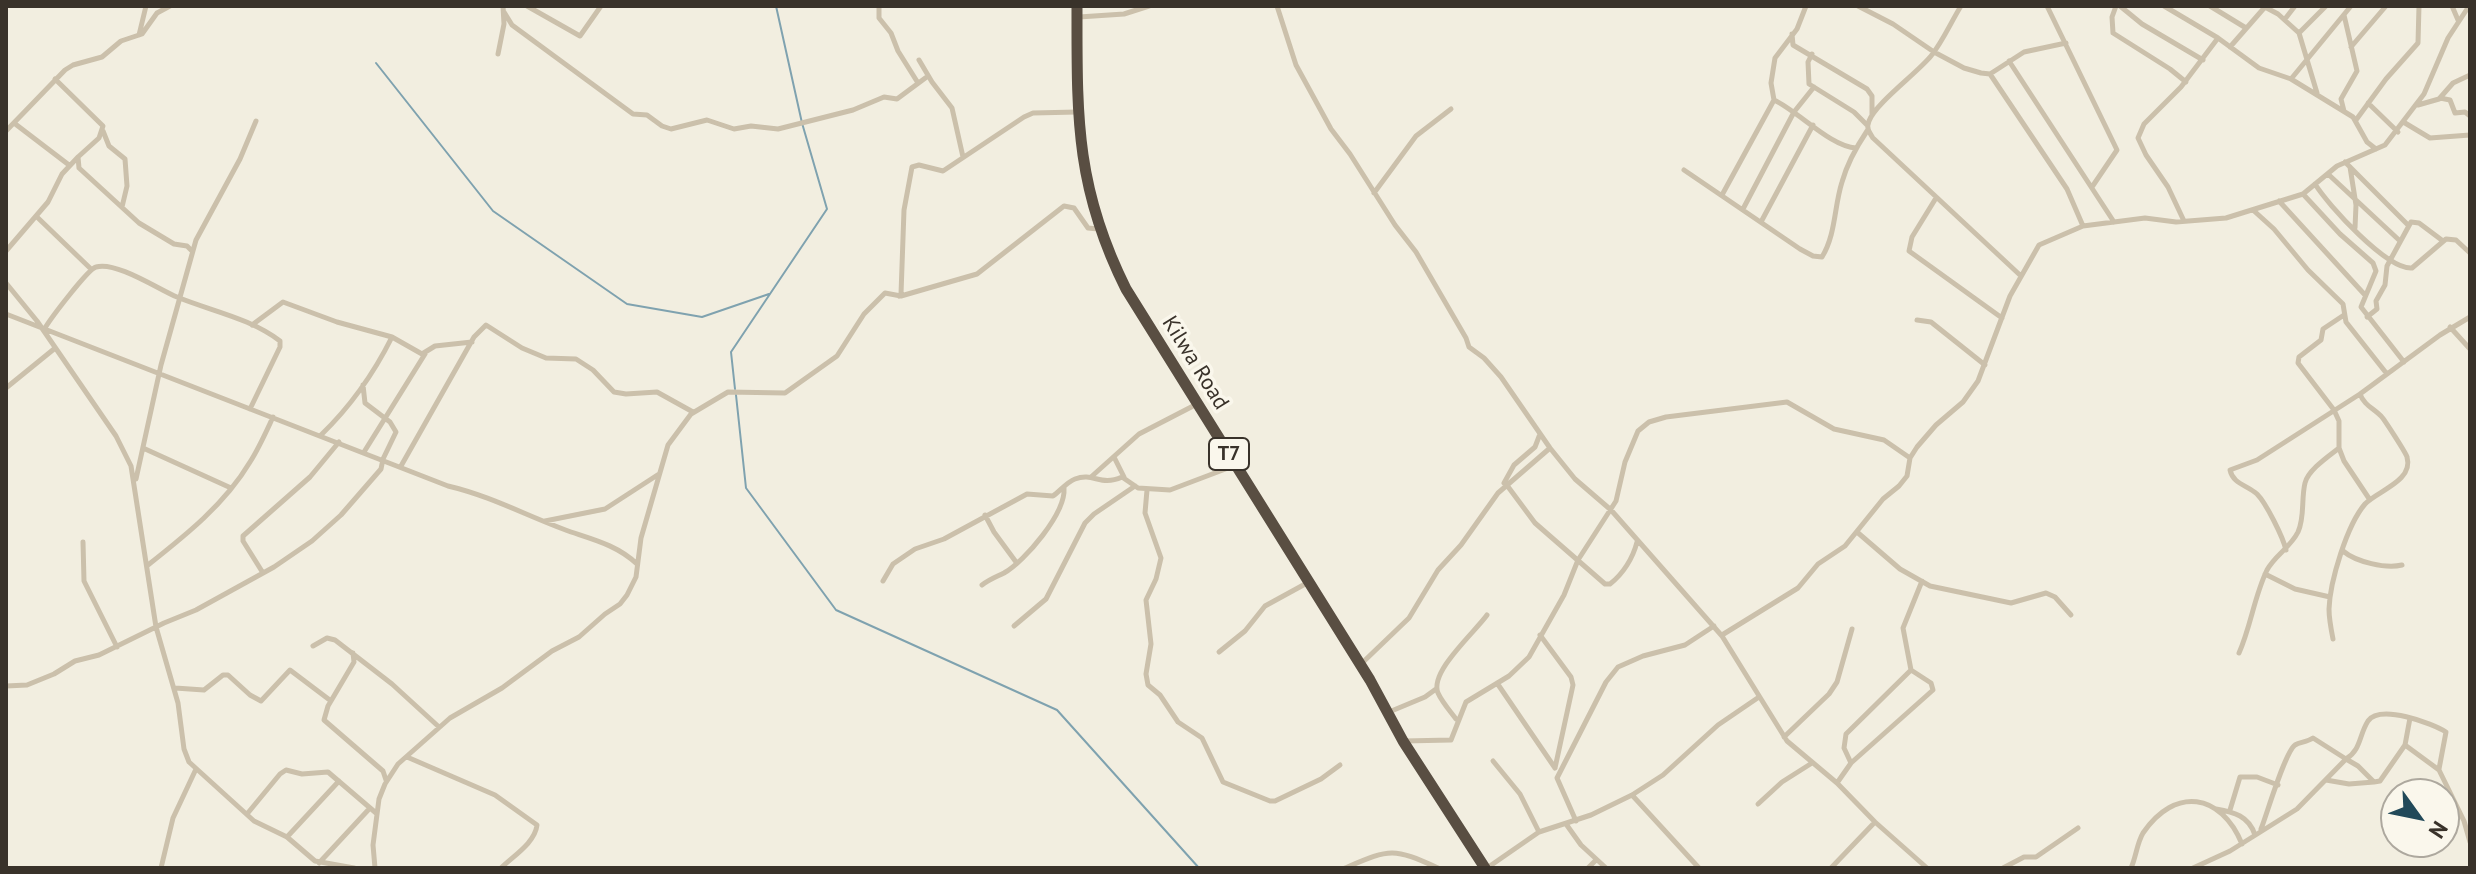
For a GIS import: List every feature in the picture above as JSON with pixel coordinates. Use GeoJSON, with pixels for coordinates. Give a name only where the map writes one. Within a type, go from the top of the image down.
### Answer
{"type":"FeatureCollection","features":[{"type":"Feature","properties":{"kind":"highway","name":"Kilwa Road"},"geometry":{"type":"LineString","coordinates":[[1077,12],[1077,112],[1086,183],[1099,229],[1126,289],[1389,712],[1403,741],[1486,868]]}},
{"type":"Feature","properties":{"kind":"street"},"geometry":{"type":"LineString","coordinates":[[139,35],[146,6]]}},
{"type":"Feature","properties":{"kind":"street"},"geometry":{"type":"LineString","coordinates":[[6,131],[70,66],[102,57],[121,41],[139,35],[158,12],[170,6]]}},
{"type":"Feature","properties":{"kind":"street"},"geometry":{"type":"LineString","coordinates":[[527,6],[580,36],[601,6]]}},
{"type":"Feature","properties":{"kind":"street"},"geometry":{"type":"LineString","coordinates":[[879,6],[879,18],[891,33],[918,83]]}},
{"type":"Feature","properties":{"kind":"street"},"geometry":{"type":"LineString","coordinates":[[1077,12],[1124,14],[1149,6]]}},
{"type":"Feature","properties":{"kind":"street"},"geometry":{"type":"LineString","coordinates":[[1277,6],[1296,65],[1331,129],[1416,252],[1469,347],[1501,376],[1575,479],[1611,510],[1714,626],[1784,737],[1927,868]]}},
{"type":"Feature","properties":{"kind":"street"},"geometry":{"type":"LineString","coordinates":[[1722,195],[1774,100],[1771,83],[1775,59],[1806,6]]}},
{"type":"Feature","properties":{"kind":"street"},"geometry":{"type":"LineString","coordinates":[[1858,6],[1964,68],[1990,74],[2067,189],[2083,226]]}},
{"type":"Feature","properties":{"kind":"street"},"geometry":{"type":"LineString","coordinates":[[1872,116],[1934,52],[1961,6]]}},
{"type":"Feature","properties":{"kind":"street"},"geometry":{"type":"LineString","coordinates":[[2047,6],[2117,150],[2092,187]]}},
{"type":"Feature","properties":{"kind":"street"},"geometry":{"type":"LineString","coordinates":[[2186,82],[2113,33],[2111,29],[2118,6],[2203,60]]}},
{"type":"Feature","properties":{"kind":"street"},"geometry":{"type":"LineString","coordinates":[[2164,6],[2218,38],[2259,68],[2291,79],[2344,111],[2356,120],[2367,142],[2377,149]]}},
{"type":"Feature","properties":{"kind":"street"},"geometry":{"type":"LineString","coordinates":[[2210,6],[2246,28]]}},
{"type":"Feature","properties":{"kind":"street"},"geometry":{"type":"LineString","coordinates":[[2230,47],[2264,6],[2285,19],[2299,33],[2317,93]]}},
{"type":"Feature","properties":{"kind":"street"},"geometry":{"type":"LineString","coordinates":[[2285,19],[2295,6]]}},
{"type":"Feature","properties":{"kind":"street"},"geometry":{"type":"LineString","coordinates":[[2299,33],[2326,6]]}},
{"type":"Feature","properties":{"kind":"street"},"geometry":{"type":"LineString","coordinates":[[2291,79],[2351,6]]}},
{"type":"Feature","properties":{"kind":"street"},"geometry":{"type":"LineString","coordinates":[[2351,47],[2386,6]]}},
{"type":"Feature","properties":{"kind":"street"},"geometry":{"type":"LineString","coordinates":[[2356,120],[2418,43],[2419,6]]}},
{"type":"Feature","properties":{"kind":"street"},"geometry":{"type":"LineString","coordinates":[[2452,6],[2458,20]]}},
{"type":"Feature","properties":{"kind":"street"},"geometry":{"type":"LineString","coordinates":[[1722,636],[1798,588],[1818,564],[1845,546],[1883,499],[1907,476],[1910,458],[1925,436],[1973,390],[2021,276],[2039,245],[2083,226],[2145,218],[2170,222],[2226,218],[2303,194],[2328,174],[2385,145],[2398,132],[2417,105],[2467,6]]}},
{"type":"Feature","properties":{"kind":"street"},"geometry":{"type":"LineString","coordinates":[[503,9],[512,25],[633,114],[647,115],[671,129],[707,120],[734,129],[751,126],[784,128],[853,110],[884,97],[897,99],[928,76]]}},
{"type":"Feature","properties":{"kind":"street"},"geometry":{"type":"LineString","coordinates":[[498,54],[503,9]]}},
{"type":"Feature","properties":{"kind":"street"},"geometry":{"type":"LineString","coordinates":[[2344,15],[2357,71],[2341,99],[2344,111]]}},
{"type":"Feature","properties":{"kind":"street"},"geometry":{"type":"LineString","coordinates":[[1684,170],[1800,249],[1822,257],[1831,238],[1841,183],[1872,116],[1872,96],[1867,89],[1792,43],[1792,34]]}},
{"type":"Feature","properties":{"kind":"street"},"geometry":{"type":"LineString","coordinates":[[2184,221],[2168,187],[2138,138],[2144,124],[2186,82],[2218,38]]}},
{"type":"Feature","properties":{"kind":"street"},"geometry":{"type":"LineString","coordinates":[[1990,74],[2024,52],[2066,43]]}},
{"type":"Feature","properties":{"kind":"street"},"geometry":{"type":"LineString","coordinates":[[1812,54],[1807,78],[1814,87],[1854,112],[1873,138],[2021,276]]}},
{"type":"Feature","properties":{"kind":"street"},"geometry":{"type":"LineString","coordinates":[[919,60],[952,108],[963,157]]}},
{"type":"Feature","properties":{"kind":"street"},"geometry":{"type":"LineString","coordinates":[[2009,61],[2114,222]]}},
{"type":"Feature","properties":{"kind":"street"},"geometry":{"type":"LineString","coordinates":[[2439,99],[2453,83],[2470,75]]}},
{"type":"Feature","properties":{"kind":"street"},"geometry":{"type":"LineString","coordinates":[[55,79],[101,124],[109,146],[125,159],[127,186],[122,207]]}},
{"type":"Feature","properties":{"kind":"street"},"geometry":{"type":"LineString","coordinates":[[1743,209],[1794,112],[1814,87]]}},
{"type":"Feature","properties":{"kind":"street"},"geometry":{"type":"LineString","coordinates":[[2417,105],[2448,99],[2455,113],[2465,112],[2470,116]]}},
{"type":"Feature","properties":{"kind":"street"},"geometry":{"type":"LineString","coordinates":[[1774,100],[1846,146],[1856,148]]}},
{"type":"Feature","properties":{"kind":"street"},"geometry":{"type":"LineString","coordinates":[[2368,103],[2398,132]]}},
{"type":"Feature","properties":{"kind":"street"},"geometry":{"type":"LineString","coordinates":[[1374,193],[1416,136],[1451,109]]}},
{"type":"Feature","properties":{"kind":"street"},"geometry":{"type":"LineString","coordinates":[[899,296],[904,210],[910,171],[919,165],[943,171],[1033,113],[1077,112]]}},
{"type":"Feature","properties":{"kind":"street"},"geometry":{"type":"LineString","coordinates":[[135,484],[159,374],[193,252],[256,121]]}},
{"type":"Feature","properties":{"kind":"street"},"geometry":{"type":"LineString","coordinates":[[14,123],[69,165]]}},
{"type":"Feature","properties":{"kind":"street"},"geometry":{"type":"LineString","coordinates":[[2405,123],[2430,138],[2470,135]]}},
{"type":"Feature","properties":{"kind":"street"},"geometry":{"type":"LineString","coordinates":[[1761,222],[1813,125]]}},
{"type":"Feature","properties":{"kind":"street"},"geometry":{"type":"LineString","coordinates":[[6,251],[48,202],[69,165],[94,144],[103,131]]}},
{"type":"Feature","properties":{"kind":"street"},"geometry":{"type":"LineString","coordinates":[[78,157],[79,168],[147,228],[174,244],[189,247],[193,252]]}},
{"type":"Feature","properties":{"kind":"street"},"geometry":{"type":"LineString","coordinates":[[2348,165],[2355,201],[2355,229]]}},
{"type":"Feature","properties":{"kind":"street"},"geometry":{"type":"LineString","coordinates":[[2348,165],[2409,226]]}},
{"type":"Feature","properties":{"kind":"street"},"geometry":{"type":"LineString","coordinates":[[2328,174],[2400,241]]}},
{"type":"Feature","properties":{"kind":"street"},"geometry":{"type":"LineString","coordinates":[[2315,184],[2329,204],[2355,229],[2390,260],[2404,268],[2412,268],[2449,238],[2456,240],[2470,253]]}},
{"type":"Feature","properties":{"kind":"street"},"geometry":{"type":"LineString","coordinates":[[2303,194],[2340,234],[2373,263],[2376,271],[2361,307],[2404,362]]}},
{"type":"Feature","properties":{"kind":"street"},"geometry":{"type":"LineString","coordinates":[[1936,198],[1912,237],[1909,251],[2002,318]]}},
{"type":"Feature","properties":{"kind":"street"},"geometry":{"type":"LineString","coordinates":[[2279,201],[2365,295]]}},
{"type":"Feature","properties":{"kind":"street"},"geometry":{"type":"LineString","coordinates":[[375,868],[376,813],[381,792],[407,757],[439,727],[584,633],[620,604],[632,588],[647,514],[670,440],[693,412],[728,392],[785,393],[837,356],[864,314],[885,293],[899,296],[945,286],[977,274],[1066,205],[1074,208],[1086,227],[1099,229]]}},
{"type":"Feature","properties":{"kind":"street"},"geometry":{"type":"LineString","coordinates":[[2253,210],[2343,304],[2346,322],[2387,374]]}},
{"type":"Feature","properties":{"kind":"street"},"geometry":{"type":"LineString","coordinates":[[36,217],[91,269]]}},
{"type":"Feature","properties":{"kind":"street"},"geometry":{"type":"LineString","coordinates":[[2367,317],[2377,309],[2376,301],[2385,285],[2385,271],[2409,226],[2415,221],[2443,241]]}},
{"type":"Feature","properties":{"kind":"street"},"geometry":{"type":"LineString","coordinates":[[43,328],[91,269],[104,266],[117,269],[273,336],[281,345],[250,409]]}},
{"type":"Feature","properties":{"kind":"street"},"geometry":{"type":"LineString","coordinates":[[6,283],[43,328],[54,349],[116,436],[131,466],[156,627],[174,688],[184,749],[196,769],[267,829],[287,837],[319,863],[354,868]]}},
{"type":"Feature","properties":{"kind":"street"},"geometry":{"type":"LineString","coordinates":[[252,325],[283,302],[337,322],[392,337],[419,353],[440,345],[472,342]]}},
{"type":"Feature","properties":{"kind":"street"},"geometry":{"type":"LineString","coordinates":[[6,314],[448,486],[490,498],[607,544],[638,565]]}},
{"type":"Feature","properties":{"kind":"street"},"geometry":{"type":"LineString","coordinates":[[2344,315],[2323,329],[2321,340],[2298,359],[2300,366],[2334,410],[2340,431],[2339,448],[2349,472],[2370,500]]}},
{"type":"Feature","properties":{"kind":"street"},"geometry":{"type":"LineString","coordinates":[[2286,550],[2281,533],[2259,496],[2242,487],[2229,473],[2235,466],[2257,460],[2360,394],[2450,327],[2470,317]]}},
{"type":"Feature","properties":{"kind":"street"},"geometry":{"type":"LineString","coordinates":[[1917,320],[1931,322],[1985,365]]}},
{"type":"Feature","properties":{"kind":"street"},"geometry":{"type":"LineString","coordinates":[[401,466],[478,331],[486,325],[519,347],[546,358],[576,359],[593,370],[614,392],[657,392],[693,412]]}},
{"type":"Feature","properties":{"kind":"street"},"geometry":{"type":"LineString","coordinates":[[2450,327],[2470,349]]}},
{"type":"Feature","properties":{"kind":"street"},"geometry":{"type":"LineString","coordinates":[[321,435],[337,421],[375,369],[392,337]]}},
{"type":"Feature","properties":{"kind":"street"},"geometry":{"type":"LineString","coordinates":[[6,388],[54,349]]}},
{"type":"Feature","properties":{"kind":"street"},"geometry":{"type":"LineString","coordinates":[[364,452],[425,353]]}},
{"type":"Feature","properties":{"kind":"street"},"geometry":{"type":"LineString","coordinates":[[6,686],[27,685],[75,661],[94,657],[196,610],[263,573],[328,529],[379,472],[396,432],[394,426],[365,403],[363,385]]}},
{"type":"Feature","properties":{"kind":"street"},"geometry":{"type":"LineString","coordinates":[[2333,639],[2330,597],[2352,525],[2370,500],[2402,476],[2408,461],[2383,417],[2364,402],[2360,394]]}},
{"type":"Feature","properties":{"kind":"street"},"geometry":{"type":"LineString","coordinates":[[1403,741],[1449,741],[1466,702],[1523,664],[1564,595],[1578,560],[1611,510],[1620,492],[1625,462],[1638,431],[1649,422],[1666,417],[1787,402],[1834,429],[1884,440],[1910,458]]}},
{"type":"Feature","properties":{"kind":"street"},"geometry":{"type":"LineString","coordinates":[[1090,477],[1139,434],[1198,404]]}},
{"type":"Feature","properties":{"kind":"street"},"geometry":{"type":"LineString","coordinates":[[147,565],[186,535],[231,488],[251,460],[273,417]]}},
{"type":"Feature","properties":{"kind":"street"},"geometry":{"type":"LineString","coordinates":[[1360,665],[1409,618],[1438,570],[1461,545],[1514,465],[1535,447],[1540,433]]}},
{"type":"Feature","properties":{"kind":"street"},"geometry":{"type":"LineString","coordinates":[[263,573],[243,536],[310,477],[339,442]]}},
{"type":"Feature","properties":{"kind":"street"},"geometry":{"type":"LineString","coordinates":[[143,448],[231,488]]}},
{"type":"Feature","properties":{"kind":"street"},"geometry":{"type":"LineString","coordinates":[[1488,505],[1506,484],[1550,448]]}},
{"type":"Feature","properties":{"kind":"street"},"geometry":{"type":"LineString","coordinates":[[2239,653],[2265,574],[2274,559],[2286,550],[2302,522],[2305,481],[2339,448]]}},
{"type":"Feature","properties":{"kind":"street"},"geometry":{"type":"LineString","coordinates":[[1114,457],[1124,477],[1135,486],[1147,490],[1170,490],[1237,465]]}},
{"type":"Feature","properties":{"kind":"street"},"geometry":{"type":"LineString","coordinates":[[544,521],[605,509],[660,473]]}},
{"type":"Feature","properties":{"kind":"street"},"geometry":{"type":"LineString","coordinates":[[883,581],[893,564],[905,554],[944,539],[1027,494],[1050,497],[1076,479],[1090,477],[1107,482],[1124,477]]}},
{"type":"Feature","properties":{"kind":"street"},"geometry":{"type":"LineString","coordinates":[[1506,484],[1535,523],[1605,584],[1610,584],[1633,555],[1637,541]]}},
{"type":"Feature","properties":{"kind":"street"},"geometry":{"type":"LineString","coordinates":[[1014,626],[1046,599],[1082,527],[1135,486]]}},
{"type":"Feature","properties":{"kind":"street"},"geometry":{"type":"LineString","coordinates":[[982,585],[1016,562],[1047,530],[1064,503],[1064,487]]}},
{"type":"Feature","properties":{"kind":"street"},"geometry":{"type":"LineString","coordinates":[[1147,490],[1145,513],[1161,558],[1146,604],[1151,644],[1146,674],[1148,685],[1160,695],[1178,722],[1202,738],[1215,761],[1220,779],[1229,786],[1275,801],[1321,779],[1340,765]]}},
{"type":"Feature","properties":{"kind":"street"},"geometry":{"type":"LineString","coordinates":[[985,515],[1016,562]]}},
{"type":"Feature","properties":{"kind":"street"},"geometry":{"type":"LineString","coordinates":[[1857,532],[1900,569],[1942,589],[2011,603],[2046,593],[2055,597],[2071,615]]}},
{"type":"Feature","properties":{"kind":"street"},"geometry":{"type":"LineString","coordinates":[[83,542],[84,581],[117,647]]}},
{"type":"Feature","properties":{"kind":"street"},"geometry":{"type":"LineString","coordinates":[[2343,551],[2367,561],[2397,567],[2402,565]]}},
{"type":"Feature","properties":{"kind":"street"},"geometry":{"type":"LineString","coordinates":[[2265,574],[2295,589],[2330,597]]}},
{"type":"Feature","properties":{"kind":"street"},"geometry":{"type":"LineString","coordinates":[[1837,783],[1851,763],[1933,690],[1931,683],[1911,670],[1903,628],[1922,581]]}},
{"type":"Feature","properties":{"kind":"street"},"geometry":{"type":"LineString","coordinates":[[1219,652],[1245,631],[1265,606],[1308,583]]}},
{"type":"Feature","properties":{"kind":"street"},"geometry":{"type":"LineString","coordinates":[[1389,712],[1436,689],[1447,663],[1487,615]]}},
{"type":"Feature","properties":{"kind":"street"},"geometry":{"type":"LineString","coordinates":[[1557,778],[1606,682],[1618,667],[1643,656],[1685,645],[1714,626]]}},
{"type":"Feature","properties":{"kind":"street"},"geometry":{"type":"LineString","coordinates":[[1784,737],[1829,694],[1837,682],[1852,629]]}},
{"type":"Feature","properties":{"kind":"street"},"geometry":{"type":"LineString","coordinates":[[1540,635],[1571,677],[1573,685],[1555,768]]}},
{"type":"Feature","properties":{"kind":"street"},"geometry":{"type":"LineString","coordinates":[[313,646],[331,638],[392,684],[439,727]]}},
{"type":"Feature","properties":{"kind":"street"},"geometry":{"type":"LineString","coordinates":[[353,653],[354,662],[324,715],[326,723],[383,771],[387,781]]}},
{"type":"Feature","properties":{"kind":"street"},"geometry":{"type":"LineString","coordinates":[[174,688],[200,691],[223,675],[228,675],[261,701],[291,670],[331,701]]}},
{"type":"Feature","properties":{"kind":"street"},"geometry":{"type":"LineString","coordinates":[[1851,763],[1844,748],[1846,734],[1911,670]]}},
{"type":"Feature","properties":{"kind":"street"},"geometry":{"type":"LineString","coordinates":[[1497,683],[1555,768],[1576,821]]}},
{"type":"Feature","properties":{"kind":"street"},"geometry":{"type":"LineString","coordinates":[[1436,689],[1457,720]]}},
{"type":"Feature","properties":{"kind":"street"},"geometry":{"type":"LineString","coordinates":[[1486,868],[1539,832],[1576,821],[1632,795],[1663,775],[1718,725],[1759,697]]}},
{"type":"Feature","properties":{"kind":"street"},"geometry":{"type":"LineString","coordinates":[[2193,868],[2242,844],[2307,802],[2356,752],[2372,717],[2392,714],[2446,732],[2439,770]]}},
{"type":"Feature","properties":{"kind":"street"},"geometry":{"type":"LineString","coordinates":[[2326,780],[2361,785],[2380,781],[2405,745],[2410,718]]}},
{"type":"Feature","properties":{"kind":"street"},"geometry":{"type":"LineString","coordinates":[[2258,833],[2278,785],[2280,771],[2293,746],[2312,738],[2358,766],[2374,782]]}},
{"type":"Feature","properties":{"kind":"street"},"geometry":{"type":"LineString","coordinates":[[2405,745],[2439,770],[2464,821],[2470,842]]}},
{"type":"Feature","properties":{"kind":"street"},"geometry":{"type":"LineString","coordinates":[[407,757],[495,795],[537,825],[531,839],[501,868]]}},
{"type":"Feature","properties":{"kind":"street"},"geometry":{"type":"LineString","coordinates":[[1493,761],[1520,794],[1539,832]]}},
{"type":"Feature","properties":{"kind":"street"},"geometry":{"type":"LineString","coordinates":[[1758,804],[1782,782],[1812,763]]}},
{"type":"Feature","properties":{"kind":"street"},"geometry":{"type":"LineString","coordinates":[[161,868],[173,818],[196,769]]}},
{"type":"Feature","properties":{"kind":"street"},"geometry":{"type":"LineString","coordinates":[[247,814],[286,770],[302,774],[325,771],[376,813]]}},
{"type":"Feature","properties":{"kind":"street"},"geometry":{"type":"LineString","coordinates":[[2230,810],[2240,777],[2257,777],[2278,785]]}},
{"type":"Feature","properties":{"kind":"street"},"geometry":{"type":"LineString","coordinates":[[287,837],[339,781]]}},
{"type":"Feature","properties":{"kind":"street"},"geometry":{"type":"LineString","coordinates":[[1632,795],[1699,868]]}},
{"type":"Feature","properties":{"kind":"street"},"geometry":{"type":"LineString","coordinates":[[2131,868],[2143,833],[2174,803],[2189,801],[2207,804],[2234,828],[2242,844]]}},
{"type":"Feature","properties":{"kind":"street"},"geometry":{"type":"LineString","coordinates":[[319,863],[370,808]]}},
{"type":"Feature","properties":{"kind":"street"},"geometry":{"type":"LineString","coordinates":[[2214,809],[2230,810],[2250,822],[2258,833]]}},
{"type":"Feature","properties":{"kind":"street"},"geometry":{"type":"LineString","coordinates":[[1831,868],[1875,822]]}},
{"type":"Feature","properties":{"kind":"street"},"geometry":{"type":"LineString","coordinates":[[1566,824],[1581,845],[1606,868]]}},
{"type":"Feature","properties":{"kind":"street"},"geometry":{"type":"LineString","coordinates":[[2003,868],[2024,857],[2036,857],[2078,828]]}},
{"type":"Feature","properties":{"kind":"street"},"geometry":{"type":"LineString","coordinates":[[1345,868],[1372,857],[1397,852],[1438,868]]}},
{"type":"Feature","properties":{"kind":"street"},"geometry":{"type":"LineString","coordinates":[[1588,868],[1596,860]]}},
{"type":"Feature","properties":{"kind":"waterway"},"geometry":{"type":"LineString","coordinates":[[735,389],[731,352],[827,209],[802,123],[776,6]]}},
{"type":"Feature","properties":{"kind":"waterway"},"geometry":{"type":"LineString","coordinates":[[376,63],[493,211],[627,304],[702,317],[769,294]]}},
{"type":"Feature","properties":{"kind":"waterway"},"geometry":{"type":"LineString","coordinates":[[736,395],[746,488],[836,610],[1057,710],[1199,868]]}}]}
